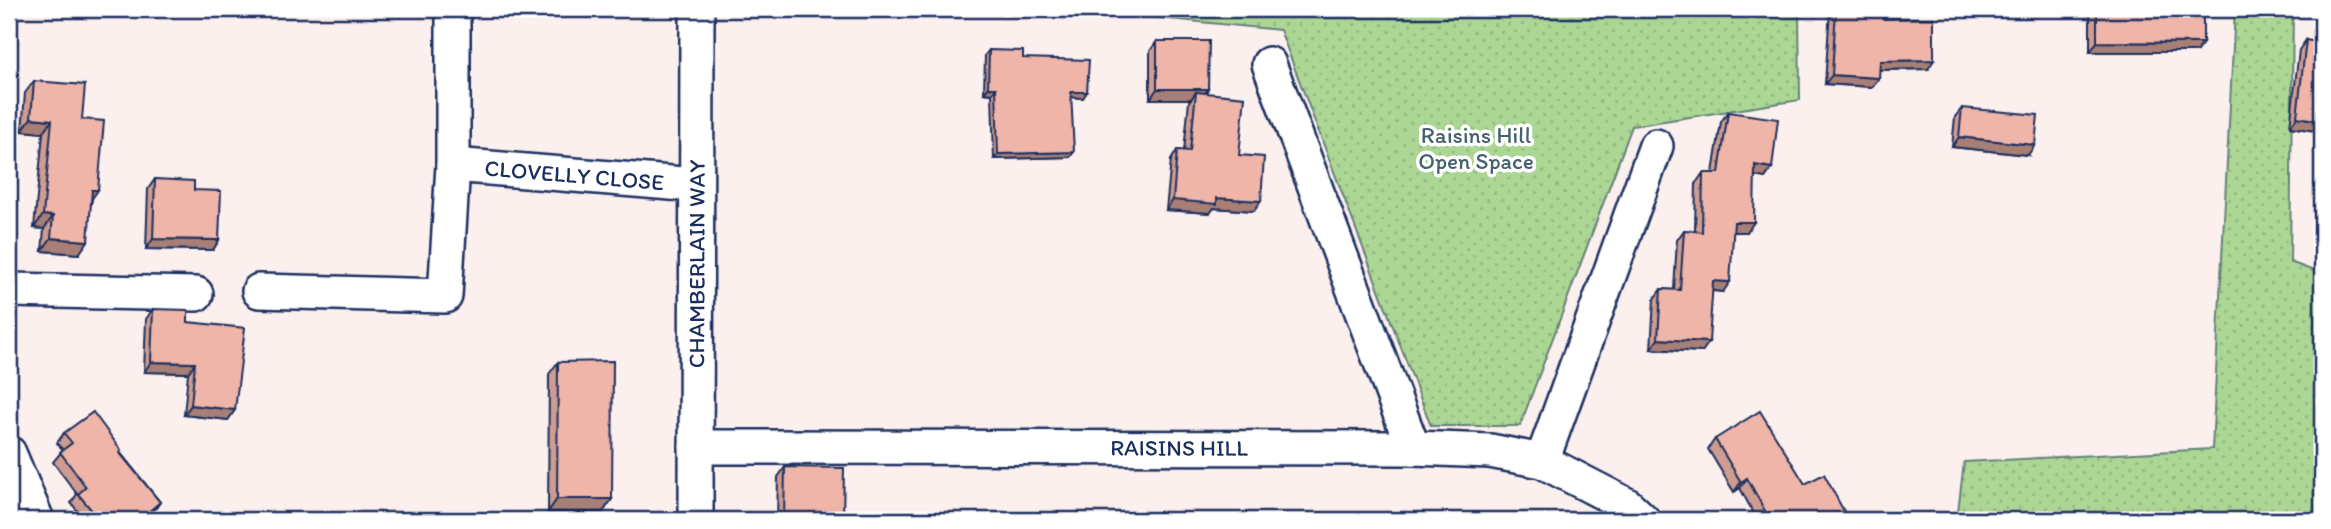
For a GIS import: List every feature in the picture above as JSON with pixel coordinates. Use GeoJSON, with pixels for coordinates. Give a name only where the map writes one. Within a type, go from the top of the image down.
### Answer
{"type":"FeatureCollection","features":[{"type":"Feature","properties":{"kind":"street","name":"CLOVELLY CLOSE"},"geometry":{"type":"LineString","coordinates":[[259,291],[445,296],[453,165],[453,9]]}},
{"type":"Feature","properties":{"kind":"street","name":"CHAMBERLAIN WAY"},"geometry":{"type":"LineString","coordinates":[[696,520],[697,9]]}},
{"type":"Feature","properties":{"kind":"street"},"geometry":{"type":"LineString","coordinates":[[1269,64],[1413,448]]}},
{"type":"Feature","properties":{"kind":"street"},"geometry":{"type":"LineString","coordinates":[[1542,461],[1656,146]]}},
{"type":"Feature","properties":{"kind":"street","name":"CLOVELLY CLOSE"},"geometry":{"type":"LineString","coordinates":[[453,165],[695,185]]}},
{"type":"Feature","properties":{"kind":"street"},"geometry":{"type":"LineString","coordinates":[[9,290],[196,294]]}},
{"type":"Feature","properties":{"kind":"street","name":"RAISINS HILL"},"geometry":{"type":"LineString","coordinates":[[696,447],[1413,448],[1490,451],[1542,461],[1627,505],[1643,520]]}},
{"type":"Feature","properties":{"kind":"street"},"geometry":{"type":"LineString","coordinates":[[9,453],[37,520]]}},
{"type":"Feature","properties":{"kind":"green space","name":"Raisins Hill Open Space"},"geometry":{"type":"Polygon","coordinates":[[[1119,9],[1799,9],[1800,100],[1632,126],[1520,426],[1431,426],[1280,30],[1120,14],[1119,9]]]}},
{"type":"Feature","properties":{"kind":"green space"},"geometry":{"type":"Polygon","coordinates":[[[2235,9],[2293,9],[2290,262],[2322,274],[2322,520],[1957,520],[1964,462],[2212,449],[2235,9]]]}},
{"type":"Feature","properties":{"kind":"building"},"geometry":{"type":"Polygon","coordinates":[[[1836,9],[1883,9],[1883,19],[1934,18],[1934,60],[1880,61],[1879,78],[1832,75],[1836,9]]]}},
{"type":"Feature","properties":{"kind":"building"},"geometry":{"type":"Polygon","coordinates":[[[2097,9],[2203,9],[2203,43],[2097,42],[2097,9]]]}},
{"type":"Feature","properties":{"kind":"building"},"geometry":{"type":"Polygon","coordinates":[[[2306,40],[2322,43],[2322,121],[2297,117],[2306,40]]]}},
{"type":"Feature","properties":{"kind":"building"},"geometry":{"type":"Polygon","coordinates":[[[1157,41],[1209,41],[1208,89],[1157,89],[1157,41]]]}},
{"type":"Feature","properties":{"kind":"building"},"geometry":{"type":"Polygon","coordinates":[[[989,50],[1023,51],[1023,58],[1089,60],[1087,92],[1071,92],[1074,152],[998,154],[996,88],[988,88],[989,50]]]}},
{"type":"Feature","properties":{"kind":"building"},"geometry":{"type":"Polygon","coordinates":[[[34,81],[85,85],[82,119],[104,121],[98,190],[92,190],[88,241],[51,238],[53,216],[43,215],[52,120],[31,118],[34,81]]]}},
{"type":"Feature","properties":{"kind":"building"},"geometry":{"type":"Polygon","coordinates":[[[1196,92],[1245,97],[1239,155],[1264,157],[1261,201],[1217,198],[1217,204],[1173,200],[1177,150],[1190,151],[1196,92]]]}},
{"type":"Feature","properties":{"kind":"building"},"geometry":{"type":"Polygon","coordinates":[[[1962,108],[2038,115],[2035,145],[1959,137],[1962,108]]]}},
{"type":"Feature","properties":{"kind":"building"},"geometry":{"type":"Polygon","coordinates":[[[1728,112],[1778,119],[1772,168],[1755,165],[1754,222],[1734,222],[1730,282],[1713,281],[1709,342],[1658,339],[1661,289],[1680,290],[1684,230],[1702,232],[1703,173],[1719,173],[1728,112]]]}},
{"type":"Feature","properties":{"kind":"building"},"geometry":{"type":"Polygon","coordinates":[[[155,179],[194,181],[194,190],[221,191],[219,240],[153,239],[155,179]]]}},
{"type":"Feature","properties":{"kind":"building"},"geometry":{"type":"Polygon","coordinates":[[[153,309],[188,310],[188,322],[245,328],[235,410],[191,405],[195,363],[151,362],[153,309]]]}},
{"type":"Feature","properties":{"kind":"building"},"geometry":{"type":"Polygon","coordinates":[[[613,361],[612,499],[557,499],[558,362],[613,361]]]}},
{"type":"Feature","properties":{"kind":"building"},"geometry":{"type":"Polygon","coordinates":[[[1760,411],[1805,484],[1824,474],[1847,517],[1841,520],[1770,520],[1747,478],[1741,482],[1715,439],[1760,411]]]}},
{"type":"Feature","properties":{"kind":"building"},"geometry":{"type":"Polygon","coordinates":[[[93,412],[121,450],[119,452],[160,502],[139,520],[97,520],[99,519],[78,494],[86,487],[60,452],[72,443],[64,433],[93,412]]]}},
{"type":"Feature","properties":{"kind":"building"},"geometry":{"type":"Polygon","coordinates":[[[785,467],[844,468],[843,520],[784,520],[785,467]]]}}]}
